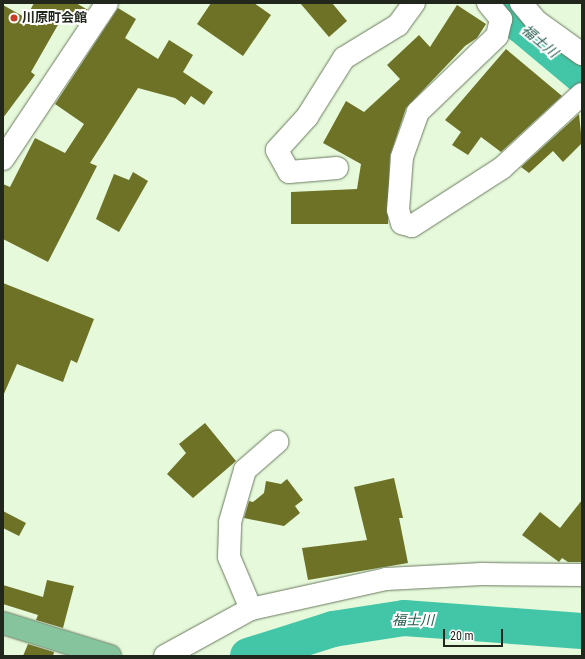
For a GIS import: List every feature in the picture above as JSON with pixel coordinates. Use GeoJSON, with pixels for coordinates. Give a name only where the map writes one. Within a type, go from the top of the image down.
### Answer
{"type":"FeatureCollection","features":[{"type":"Feature","properties":{"kind":"main road"},"geometry":{"type":"LineString","coordinates":[[3,623],[110,656]]}},
{"type":"Feature","properties":{"kind":"street"},"geometry":{"type":"LineString","coordinates":[[3,158],[107,3]]}},
{"type":"Feature","properties":{"kind":"street"},"geometry":{"type":"LineString","coordinates":[[337,168],[289,172],[277,150],[307,117],[344,58],[398,26],[414,3]]}},
{"type":"Feature","properties":{"kind":"street"},"geometry":{"type":"LineString","coordinates":[[488,3],[502,19],[497,36],[418,112],[402,157],[398,210],[402,223],[412,226],[502,168],[582,94]]}},
{"type":"Feature","properties":{"kind":"street"},"geometry":{"type":"LineString","coordinates":[[521,3],[536,21],[582,54]]}},
{"type":"Feature","properties":{"kind":"street"},"geometry":{"type":"LineString","coordinates":[[251,609],[229,557],[230,522],[245,470],[277,442]]}},
{"type":"Feature","properties":{"kind":"street"},"geometry":{"type":"LineString","coordinates":[[165,656],[251,609],[386,579],[482,574],[582,575]]}},
{"type":"Feature","properties":{"kind":"building"},"geometry":{"type":"Polygon","coordinates":[[[34,3],[76,3],[88,10],[78,25],[63,16],[31,72],[35,75],[3,118],[3,5],[26,18],[34,3]]]}},
{"type":"Feature","properties":{"kind":"building"},"geometry":{"type":"Polygon","coordinates":[[[211,3],[254,3],[271,15],[243,56],[197,24],[211,3]]]}},
{"type":"Feature","properties":{"kind":"building"},"geometry":{"type":"Polygon","coordinates":[[[300,3],[332,3],[347,21],[329,37],[300,3]]]}},
{"type":"Feature","properties":{"kind":"building"},"geometry":{"type":"Polygon","coordinates":[[[457,5],[486,24],[477,38],[465,46],[406,108],[390,156],[388,224],[291,224],[291,192],[357,189],[361,164],[323,143],[346,101],[364,112],[400,79],[387,65],[419,35],[430,47],[457,5]]]}},
{"type":"Feature","properties":{"kind":"building"},"geometry":{"type":"Polygon","coordinates":[[[118,8],[136,19],[125,38],[158,59],[169,40],[193,55],[183,72],[213,92],[204,105],[191,96],[185,105],[175,98],[138,88],[90,163],[97,166],[48,262],[3,239],[3,184],[10,187],[35,138],[65,153],[84,124],[55,104],[118,8]]]}},
{"type":"Feature","properties":{"kind":"building"},"geometry":{"type":"Polygon","coordinates":[[[506,49],[562,96],[501,152],[481,137],[468,155],[452,145],[461,132],[445,120],[506,49]]]}},
{"type":"Feature","properties":{"kind":"building"},"geometry":{"type":"Polygon","coordinates":[[[579,114],[582,143],[563,162],[553,151],[529,173],[521,167],[579,114]]]}},
{"type":"Feature","properties":{"kind":"building"},"geometry":{"type":"Polygon","coordinates":[[[133,172],[148,181],[119,232],[96,219],[114,174],[129,180],[133,172]]]}},
{"type":"Feature","properties":{"kind":"building"},"geometry":{"type":"Polygon","coordinates":[[[3,283],[94,319],[77,363],[71,360],[63,382],[17,364],[3,396],[3,283]]]}},
{"type":"Feature","properties":{"kind":"building"},"geometry":{"type":"Polygon","coordinates":[[[205,423],[236,461],[193,498],[167,474],[186,453],[179,444],[205,423]]]}},
{"type":"Feature","properties":{"kind":"building"},"geometry":{"type":"Polygon","coordinates":[[[394,478],[403,518],[399,518],[408,563],[308,580],[302,548],[367,540],[354,487],[394,478]]]}},
{"type":"Feature","properties":{"kind":"building"},"geometry":{"type":"Polygon","coordinates":[[[287,479],[303,500],[295,506],[300,513],[284,526],[244,518],[249,501],[253,502],[264,493],[266,481],[281,484],[287,479]]]}},
{"type":"Feature","properties":{"kind":"building"},"geometry":{"type":"Polygon","coordinates":[[[582,500],[582,562],[568,562],[562,558],[559,562],[522,535],[540,512],[560,528],[582,500]]]}},
{"type":"Feature","properties":{"kind":"building"},"geometry":{"type":"Polygon","coordinates":[[[3,511],[26,523],[19,536],[3,528],[3,511]]]}},
{"type":"Feature","properties":{"kind":"building"},"geometry":{"type":"Polygon","coordinates":[[[47,580],[74,586],[63,628],[36,620],[38,615],[3,604],[3,585],[43,597],[47,580]]]}},
{"type":"Feature","properties":{"kind":"building"},"geometry":{"type":"Polygon","coordinates":[[[28,644],[54,652],[53,656],[23,656],[28,644]]]}},
{"type":"Feature","properties":{"kind":"waterway","name":"福士川"},"geometry":{"type":"LineString","coordinates":[[501,3],[521,25],[582,76]]}},
{"type":"Feature","properties":{"kind":"waterway","name":"福士川"},"geometry":{"type":"LineString","coordinates":[[248,656],[333,629],[404,618],[582,631]]}},
{"type":"Feature","properties":{"kind":"place","name":"川原町会館"},"geometry":{"type":"Point","coordinates":[14,18]}}]}
